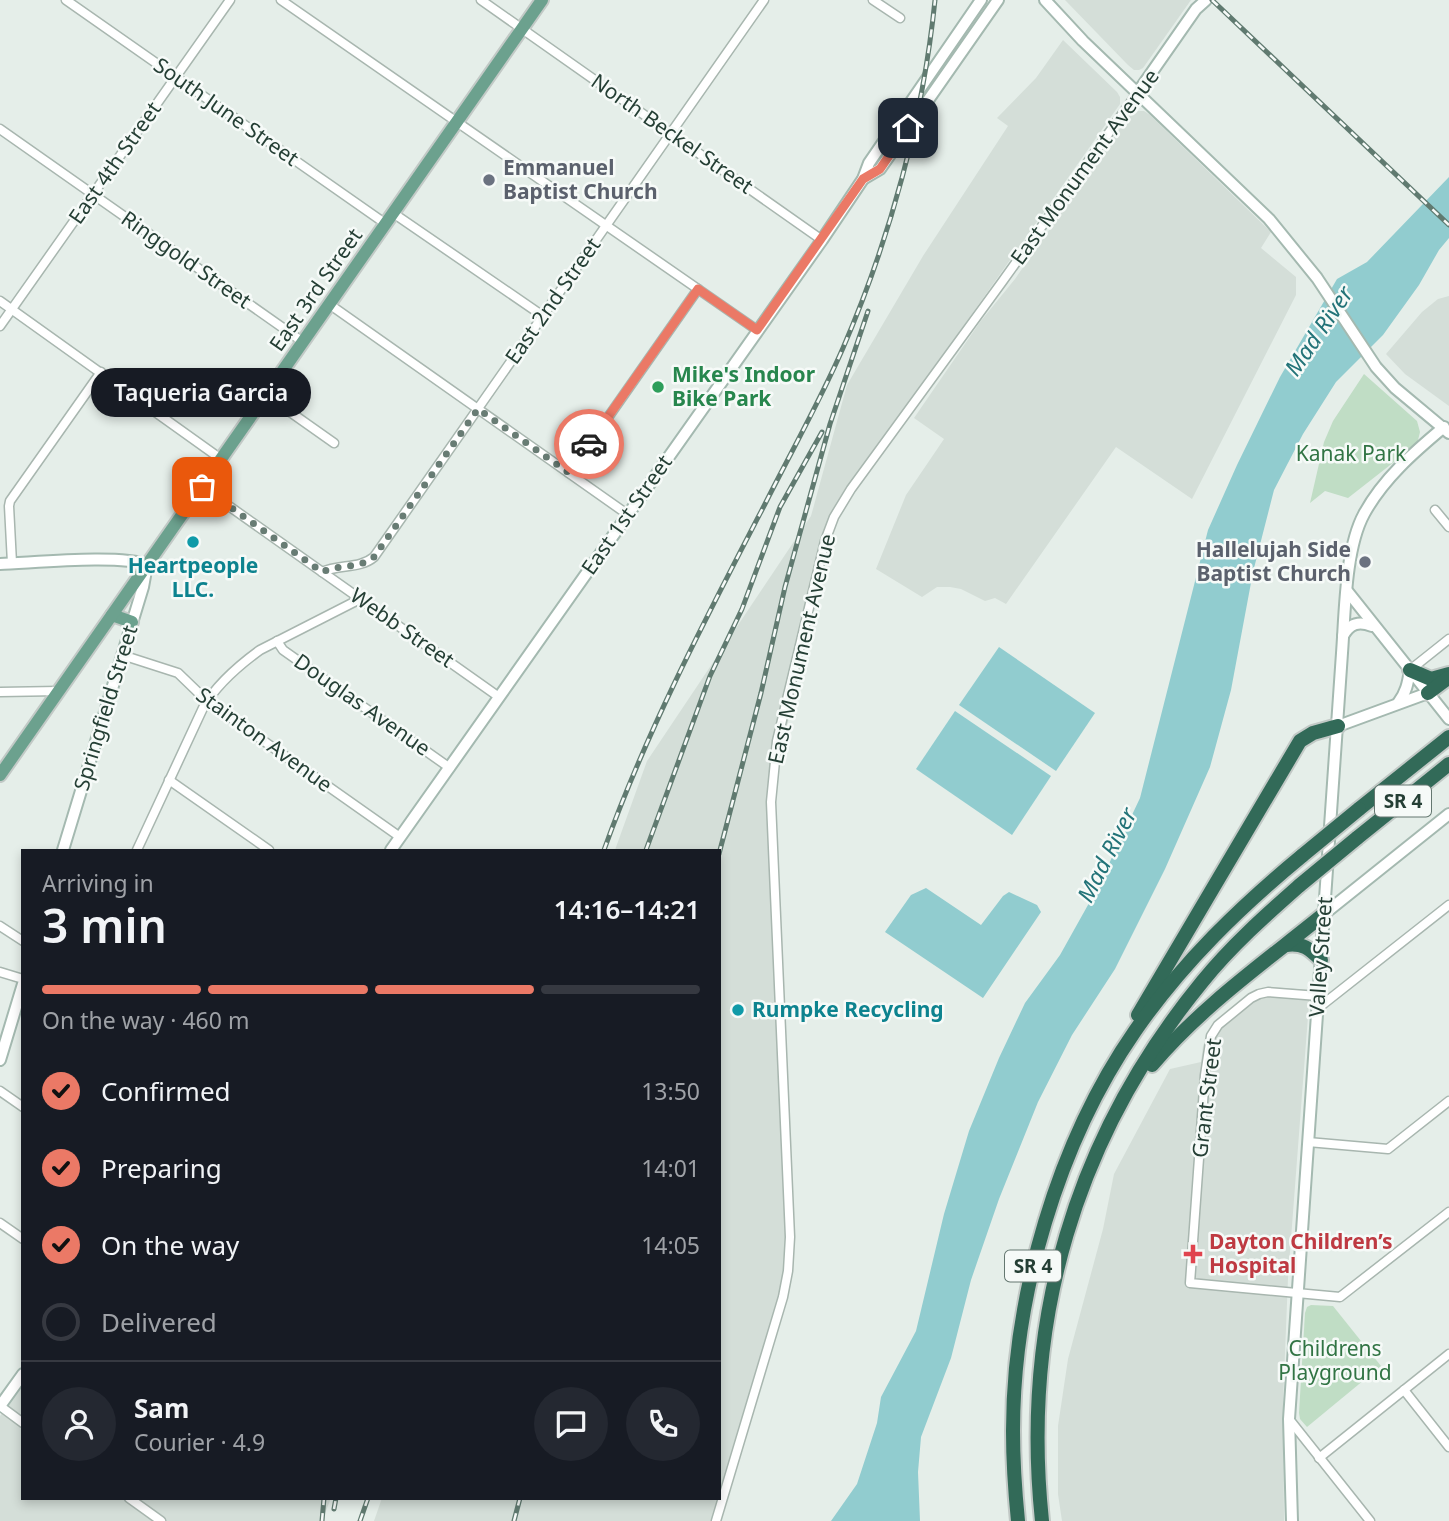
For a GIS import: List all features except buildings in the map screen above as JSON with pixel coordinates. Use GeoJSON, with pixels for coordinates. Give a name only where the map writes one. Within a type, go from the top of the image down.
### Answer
{"type":"FeatureCollection","features":[{"type":"Feature","properties":{"kind":"highway"},"geometry":{"type":"LineString","coordinates":[[1410,670],[1431,679],[1449,676]]}},
{"type":"Feature","properties":{"kind":"highway"},"geometry":{"type":"LineString","coordinates":[[1428,692],[1449,676]]}},
{"type":"Feature","properties":{"kind":"highway"},"geometry":{"type":"LineString","coordinates":[[1135,1031],[1140,1011],[1300,741],[1313,733],[1338,726]]}},
{"type":"Feature","properties":{"kind":"highway","name":"SR 4"},"geometry":{"type":"LineString","coordinates":[[1018,1521],[1013,1416],[1024,1315],[1033,1266],[1046,1218],[1080,1131],[1113,1067],[1135,1031],[1192,958],[1223,925],[1303,855],[1449,737]]}},
{"type":"Feature","properties":{"kind":"highway","name":"SR 4"},"geometry":{"type":"LineString","coordinates":[[1042,1521],[1037,1480],[1037,1427],[1039,1374],[1046,1317],[1061,1249],[1074,1209],[1093,1159],[1127,1091],[1169,1025],[1233,948],[1300,885],[1449,764]]}},
{"type":"Feature","properties":{"kind":"highway"},"geometry":{"type":"LineString","coordinates":[[1127,1091],[1194,1020],[1324,914]]}},
{"type":"Feature","properties":{"kind":"highway"},"geometry":{"type":"LineString","coordinates":[[1286,945],[1306,946],[1321,960]]}},
{"type":"Feature","properties":{"kind":"main road","name":"East 3rd Street"},"geometry":{"type":"LineString","coordinates":[[0,775],[542,0]]}},
{"type":"Feature","properties":{"kind":"main road","name":"East 1st Street"},"geometry":{"type":"LineString","coordinates":[[392,849],[822,240],[863,179],[869,163],[981,0]]}},
{"type":"Feature","properties":{"kind":"main road"},"geometry":{"type":"LineString","coordinates":[[1045,0],[1083,41],[1269,219],[1317,278],[1376,367],[1420,410],[1447,429]]}},
{"type":"Feature","properties":{"kind":"main road","name":"East Monument Avenue"},"geometry":{"type":"LineString","coordinates":[[1138,92],[1196,4],[1206,0]]}},
{"type":"Feature","properties":{"kind":"main road","name":"East 1st Street"},"geometry":{"type":"LineString","coordinates":[[863,179],[880,169],[998,2]]}},
{"type":"Feature","properties":{"kind":"main road","name":"Valley Street"},"geometry":{"type":"LineString","coordinates":[[1292,1521],[1289,1419],[1343,636],[1352,551],[1363,517],[1400,465],[1447,429]]}},
{"type":"Feature","properties":{"kind":"main road"},"geometry":{"type":"LineString","coordinates":[[6,564],[90,561],[147,565]]}},
{"type":"Feature","properties":{"kind":"main road","name":"Springfield Street"},"geometry":{"type":"LineString","coordinates":[[64,849],[143,587],[147,565]]}},
{"type":"Feature","properties":{"kind":"main road"},"geometry":{"type":"LineString","coordinates":[[1348,592],[1373,627],[1449,719]]}},
{"type":"Feature","properties":{"kind":"main road"},"geometry":{"type":"LineString","coordinates":[[112,615],[132,622]]}},
{"type":"Feature","properties":{"kind":"main road"},"geometry":{"type":"LineString","coordinates":[[1343,636],[1355,623],[1373,627]]}},
{"type":"Feature","properties":{"kind":"main road"},"geometry":{"type":"LineString","coordinates":[[1396,705],[1404,696],[1410,670]]}},
{"type":"Feature","properties":{"kind":"main road"},"geometry":{"type":"LineString","coordinates":[[1338,726],[1428,692]]}},
{"type":"Feature","properties":{"kind":"main road"},"geometry":{"type":"LineString","coordinates":[[1324,914],[1449,814]]}},
{"type":"Feature","properties":{"kind":"main road"},"geometry":{"type":"LineString","coordinates":[[0,1060],[20,1007]]}},
{"type":"Feature","properties":{"kind":"main road"},"geometry":{"type":"LineString","coordinates":[[0,1406],[21,1377]]}},
{"type":"Feature","properties":{"kind":"street","name":"South June Street"},"geometry":{"type":"LineString","coordinates":[[66,0],[175,76],[542,316]]}},
{"type":"Feature","properties":{"kind":"street","name":"East 4th Street"},"geometry":{"type":"LineString","coordinates":[[0,326],[230,0]]}},
{"type":"Feature","properties":{"kind":"street"},"geometry":{"type":"LineString","coordinates":[[281,0],[757,330]]}},
{"type":"Feature","properties":{"kind":"street","name":"North Beckel Street"},"geometry":{"type":"LineString","coordinates":[[481,0],[822,240]]}},
{"type":"Feature","properties":{"kind":"street"},"geometry":{"type":"LineString","coordinates":[[751,0],[762,3]]}},
{"type":"Feature","properties":{"kind":"street"},"geometry":{"type":"LineString","coordinates":[[873,0],[900,18]]}},
{"type":"Feature","properties":{"kind":"street","name":"East 2nd Street"},"geometry":{"type":"LineString","coordinates":[[322,572],[365,563],[374,557],[762,3]]}},
{"type":"Feature","properties":{"kind":"street","name":"East Monument Avenue"},"geometry":{"type":"LineString","coordinates":[[716,1521],[783,1297],[788,1271],[790,1237],[777,928],[770,830],[771,802],[777,741],[825,541],[851,489],[1138,92]]}},
{"type":"Feature","properties":{"kind":"street","name":"Ringgold Street"},"geometry":{"type":"LineString","coordinates":[[0,129],[303,342]]}},
{"type":"Feature","properties":{"kind":"street"},"geometry":{"type":"LineString","coordinates":[[569,473],[698,289]]}},
{"type":"Feature","properties":{"kind":"street"},"geometry":{"type":"LineString","coordinates":[[0,301],[221,458]]}},
{"type":"Feature","properties":{"kind":"street"},"geometry":{"type":"LineString","coordinates":[[330,304],[627,514]]}},
{"type":"Feature","properties":{"kind":"street"},"geometry":{"type":"LineString","coordinates":[[6,564],[10,501],[101,372]]}},
{"type":"Feature","properties":{"kind":"street"},"geometry":{"type":"LineString","coordinates":[[266,395],[334,443]]}},
{"type":"Feature","properties":{"kind":"street","name":"Webb Street"},"geometry":{"type":"LineString","coordinates":[[202,487],[499,697]]}},
{"type":"Feature","properties":{"kind":"street"},"geometry":{"type":"LineString","coordinates":[[1435,510],[1449,527]]}},
{"type":"Feature","properties":{"kind":"street"},"geometry":{"type":"LineString","coordinates":[[138,849],[207,701],[244,661],[360,599]]}},
{"type":"Feature","properties":{"kind":"street"},"geometry":{"type":"LineString","coordinates":[[1410,670],[1449,639]]}},
{"type":"Feature","properties":{"kind":"street","name":"Douglas Avenue"},"geometry":{"type":"LineString","coordinates":[[277,641],[283,650],[450,768]]}},
{"type":"Feature","properties":{"kind":"street","name":"Stainton Avenue"},"geometry":{"type":"LineString","coordinates":[[122,655],[178,673],[207,701],[400,837]]}},
{"type":"Feature","properties":{"kind":"street"},"geometry":{"type":"LineString","coordinates":[[0,692],[59,691]]}},
{"type":"Feature","properties":{"kind":"street"},"geometry":{"type":"LineString","coordinates":[[169,780],[268,849]]}},
{"type":"Feature","properties":{"kind":"street"},"geometry":{"type":"LineString","coordinates":[[1317,1009],[1449,905]]}},
{"type":"Feature","properties":{"kind":"street"},"geometry":{"type":"LineString","coordinates":[[0,926],[21,940]]}},
{"type":"Feature","properties":{"kind":"street"},"geometry":{"type":"LineString","coordinates":[[0,972],[21,978]]}},
{"type":"Feature","properties":{"kind":"street","name":"Grant Street"},"geometry":{"type":"LineString","coordinates":[[1297,1294],[1190,1283],[1211,1036],[1218,1025],[1259,994],[1268,992],[1318,996]]}},
{"type":"Feature","properties":{"kind":"street"},"geometry":{"type":"LineString","coordinates":[[0,1091],[21,1106]]}},
{"type":"Feature","properties":{"kind":"street"},"geometry":{"type":"LineString","coordinates":[[1308,1142],[1388,1149],[1449,1101]]}},
{"type":"Feature","properties":{"kind":"street"},"geometry":{"type":"LineString","coordinates":[[1297,1294],[1337,1297],[1345,1295],[1449,1212]]}},
{"type":"Feature","properties":{"kind":"street"},"geometry":{"type":"LineString","coordinates":[[0,1223],[21,1238]]}},
{"type":"Feature","properties":{"kind":"street"},"geometry":{"type":"LineString","coordinates":[[1319,1458],[1449,1354]]}},
{"type":"Feature","properties":{"kind":"street"},"geometry":{"type":"LineString","coordinates":[[1404,1390],[1449,1447]]}},
{"type":"Feature","properties":{"kind":"street"},"geometry":{"type":"LineString","coordinates":[[0,1406],[21,1422]]}},
{"type":"Feature","properties":{"kind":"street"},"geometry":{"type":"LineString","coordinates":[[1289,1419],[1370,1521]]}},
{"type":"Feature","properties":{"kind":"street"},"geometry":{"type":"LineString","coordinates":[[132,1500],[161,1521]]}},
{"type":"Feature","properties":{"kind":"shaded area"},"geometry":{"type":"Polygon","coordinates":[[[1065,0],[1191,0],[1143,68],[1134,70],[1065,0]]]}},
{"type":"Feature","properties":{"kind":"shaded area"},"geometry":{"type":"Polygon","coordinates":[[[1063,40],[1117,92],[1120,104],[833,511],[771,802],[788,1271],[717,1521],[374,1521],[381,1500],[721,1500],[721,849],[615,849],[647,761],[811,516],[847,385],[923,256],[1008,126],[997,118],[1036,78],[1063,40]]]}},
{"type":"Feature","properties":{"kind":"shaded area"},"geometry":{"type":"Polygon","coordinates":[[[1132,111],[1144,111],[1150,115],[1271,232],[1261,248],[1296,277],[1296,295],[1192,499],[1116,447],[1006,604],[995,598],[985,601],[961,589],[950,587],[937,587],[922,597],[876,569],[906,495],[944,439],[914,418],[1132,111]]]}},
{"type":"Feature","properties":{"kind":"shaded area"},"geometry":{"type":"Polygon","coordinates":[[[1449,296],[1449,406],[1405,374],[1386,354],[1422,312],[1438,299],[1449,296]]]}},
{"type":"Feature","properties":{"kind":"shaded area","name":"Dayton Children’s Hospital"},"geometry":{"type":"Polygon","coordinates":[[[1269,987],[1310,990],[1288,1278],[1283,1403],[1284,1521],[1062,1521],[1058,1494],[1058,1426],[1068,1359],[1103,1229],[1114,1174],[1170,1069],[1201,1062],[1203,1046],[1211,1027],[1230,1009],[1252,994],[1269,987]]]}},
{"type":"Feature","properties":{"kind":"shaded area"},"geometry":{"type":"Polygon","coordinates":[[[21,1388],[21,1500],[330,1500],[322,1521],[0,1521],[0,1416],[21,1388]]]}},
{"type":"Feature","properties":{"kind":"green space","name":"Kanak Park"},"geometry":{"type":"Polygon","coordinates":[[[1364,374],[1417,421],[1420,432],[1417,444],[1348,498],[1325,491],[1310,503],[1324,442],[1333,421],[1364,374]]]}},
{"type":"Feature","properties":{"kind":"green space","name":"Childrens Playground"},"geometry":{"type":"Polygon","coordinates":[[[1311,1305],[1333,1306],[1381,1366],[1307,1427],[1300,1419],[1299,1413],[1305,1313],[1311,1305]]]}},
{"type":"Feature","properties":{"kind":"water","name":"Mad River"},"geometry":{"type":"Polygon","coordinates":[[[1449,177],[1449,238],[1383,335],[1336,382],[1303,434],[1274,490],[1253,572],[1231,690],[1210,767],[1165,869],[1115,969],[1072,1035],[1038,1102],[999,1199],[971,1280],[951,1358],[921,1437],[918,1472],[920,1521],[831,1521],[857,1484],[877,1423],[881,1397],[916,1331],[944,1214],[969,1131],[999,1058],[1025,1003],[1060,955],[1098,887],[1140,798],[1208,530],[1237,465],[1280,377],[1337,279],[1367,262],[1449,177]]]}},
{"type":"Feature","properties":{"kind":"water"},"geometry":{"type":"Polygon","coordinates":[[[999,647],[1095,713],[1056,771],[959,705],[999,647]]]}},
{"type":"Feature","properties":{"kind":"water"},"geometry":{"type":"Polygon","coordinates":[[[955,711],[1051,776],[1012,835],[916,769],[955,711]]]}},
{"type":"Feature","properties":{"kind":"water"},"geometry":{"type":"Polygon","coordinates":[[[926,888],[981,925],[1009,892],[1037,905],[1041,912],[983,998],[885,932],[911,895],[926,888]]]}},
{"type":"Feature","properties":{"kind":"railway"},"geometry":{"type":"LineString","coordinates":[[604,849],[639,761],[678,675],[825,387],[860,307],[890,221],[913,133],[930,44],[935,0]]}},
{"type":"Feature","properties":{"kind":"railway"},"geometry":{"type":"LineString","coordinates":[[1212,0],[1449,225]]}},
{"type":"Feature","properties":{"kind":"railway"},"geometry":{"type":"LineString","coordinates":[[720,849],[761,693],[785,587],[830,424],[868,311]]}},
{"type":"Feature","properties":{"kind":"railway"},"geometry":{"type":"LineString","coordinates":[[646,849],[710,676],[742,609],[780,507],[822,432]]}},
{"type":"Feature","properties":{"kind":"railway"},"geometry":{"type":"LineString","coordinates":[[322,1521],[324,1500]]}},
{"type":"Feature","properties":{"kind":"railway"},"geometry":{"type":"LineString","coordinates":[[334,1509],[336,1500]]}},
{"type":"Feature","properties":{"kind":"railway"},"geometry":{"type":"LineString","coordinates":[[360,1521],[367,1500]]}},
{"type":"Feature","properties":{"kind":"railway"},"geometry":{"type":"LineString","coordinates":[[514,1521],[519,1500]]}},
{"type":"Feature","properties":{"kind":"way so far"},"geometry":{"type":"LineString","coordinates":[[202,487],[322,572],[365,563],[374,557],[478,409],[569,473],[589,444]]}},
{"type":"Feature","properties":{"kind":"place","name":"Emmanuel Baptist Church"},"geometry":{"type":"Point","coordinates":[489,180]}},
{"type":"Feature","properties":{"kind":"place","name":"Mike's Indoor Bike Park"},"geometry":{"type":"Point","coordinates":[658,387]}},
{"type":"Feature","properties":{"kind":"place","name":"Taqueria Garcia"},"geometry":{"type":"Point","coordinates":[202,487]}},
{"type":"Feature","properties":{"kind":"place","name":"Heartpeople LLC."},"geometry":{"type":"Point","coordinates":[193,542]}},
{"type":"Feature","properties":{"kind":"place","name":"Hallelujah Side Baptist Church"},"geometry":{"type":"Point","coordinates":[1365,562]}},
{"type":"Feature","properties":{"kind":"place","name":"Rumpke Recycling"},"geometry":{"type":"Point","coordinates":[738,1010]}},
{"type":"Feature","properties":{"kind":"place","name":"Dayton Children’s Hospital"},"geometry":{"type":"Point","coordinates":[1193,1254]}},
{"type":"Feature","properties":{"kind":"route"},"geometry":{"type":"LineString","coordinates":[[589,444],[698,289],[757,330],[863,179],[880,169],[908,128]]}}]}
